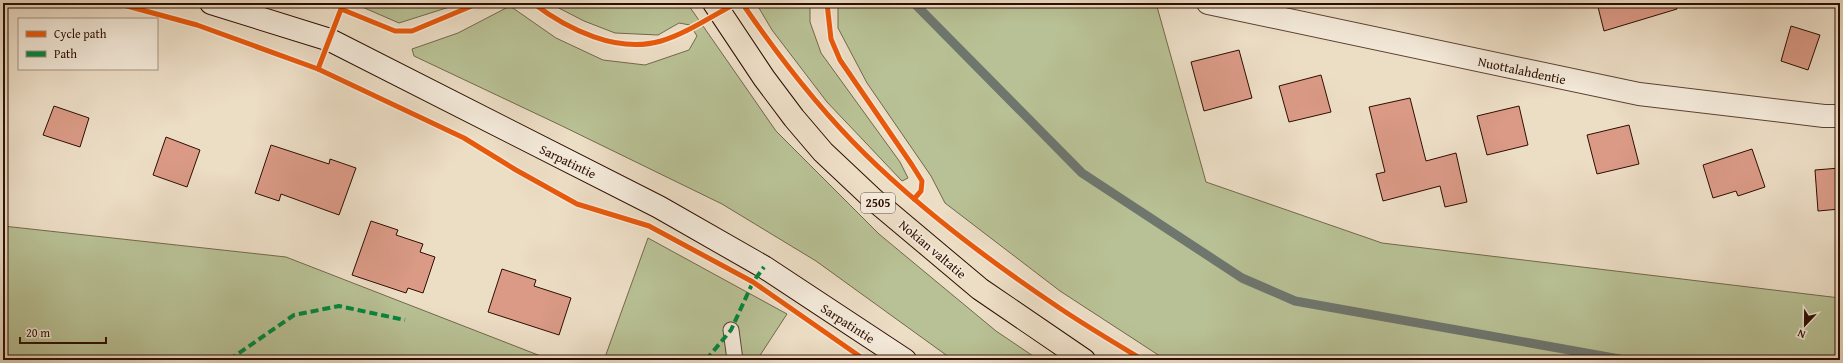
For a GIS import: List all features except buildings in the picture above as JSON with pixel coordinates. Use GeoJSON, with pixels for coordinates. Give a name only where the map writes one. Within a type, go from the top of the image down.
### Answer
{"type":"FeatureCollection","features":[{"type":"Feature","properties":{"kind":"main road","name":"Sarpatintie"},"geometry":{"type":"LineString","coordinates":[[211,3],[330,40],[659,207],[764,267],[905,360]]}},
{"type":"Feature","properties":{"kind":"main road","name":"Nokian valtatie"},"geometry":{"type":"LineString","coordinates":[[714,3],[764,78],[794,118],[823,152],[874,200],[980,289],[1084,360]]}},
{"type":"Feature","properties":{"kind":"main road","name":"Nuottalahdentie"},"geometry":{"type":"LineString","coordinates":[[1208,3],[1638,94],[1824,116],[1840,116]]}},
{"type":"Feature","properties":{"kind":"lane"},"geometry":{"type":"LineString","coordinates":[[731,330],[735,360]]}},
{"type":"Feature","properties":{"kind":"path"},"geometry":{"type":"LineString","coordinates":[[323,3],[347,12]]}},
{"type":"Feature","properties":{"kind":"path"},"geometry":{"type":"LineString","coordinates":[[330,40],[340,9]]}},
{"type":"Feature","properties":{"kind":"green space"},"geometry":{"type":"Polygon","coordinates":[[[353,3],[462,3],[399,23],[353,3]]]}},
{"type":"Feature","properties":{"kind":"green space"},"geometry":{"type":"Polygon","coordinates":[[[549,3],[687,3],[776,131],[879,234],[996,331],[1039,360],[953,360],[816,261],[722,204],[414,56],[412,49],[458,33],[510,6],[556,38],[603,60],[645,65],[689,50],[697,36],[690,25],[679,23],[658,35],[615,33],[584,21],[549,3]]]}},
{"type":"Feature","properties":{"kind":"green space"},"geometry":{"type":"Polygon","coordinates":[[[756,3],[810,3],[810,22],[821,53],[900,162],[908,178],[902,181],[827,102],[772,30],[756,3]]]}},
{"type":"Feature","properties":{"kind":"green space"},"geometry":{"type":"Polygon","coordinates":[[[838,3],[1156,3],[1206,182],[1382,243],[1840,298],[1840,360],[1166,360],[1060,291],[945,203],[931,176],[867,83],[838,28],[838,3]]]}},
{"type":"Feature","properties":{"kind":"green space"},"geometry":{"type":"Polygon","coordinates":[[[3,226],[286,257],[551,360],[3,360],[3,226]]]}},
{"type":"Feature","properties":{"kind":"green space"},"geometry":{"type":"Polygon","coordinates":[[[648,238],[787,314],[757,360],[604,360],[648,238]]]}},
{"type":"Feature","properties":{"kind":"waterway"},"geometry":{"type":"LineString","coordinates":[[914,3],[1082,173],[1242,278],[1295,301],[1625,360]]}},
{"type":"Feature","properties":{"kind":"marked path"},"geometry":{"type":"LineString","coordinates":[[706,360],[731,330],[753,282],[764,267]]}},
{"type":"Feature","properties":{"kind":"marked path"},"geometry":{"type":"LineString","coordinates":[[229,360],[294,315],[339,306],[405,320]]}},
{"type":"Feature","properties":{"kind":"cycle path"},"geometry":{"type":"LineString","coordinates":[[116,3],[197,25],[318,69],[464,138],[516,170],[577,204],[649,226],[753,282],[865,360]]}},
{"type":"Feature","properties":{"kind":"cycle path"},"geometry":{"type":"LineString","coordinates":[[318,69],[341,9],[395,31],[412,31],[479,3]]}},
{"type":"Feature","properties":{"kind":"cycle path"},"geometry":{"type":"LineString","coordinates":[[533,3],[561,22],[593,37],[610,42],[627,44],[644,44],[670,38],[690,29],[737,3]]}},
{"type":"Feature","properties":{"kind":"cycle path"},"geometry":{"type":"LineString","coordinates":[[742,3],[785,63],[832,120],[888,176],[959,236],[983,254],[1069,314],[1143,360]]}},
{"type":"Feature","properties":{"kind":"cycle path"},"geometry":{"type":"LineString","coordinates":[[827,3],[831,39],[840,60],[922,181],[921,191],[914,199]]}}]}
